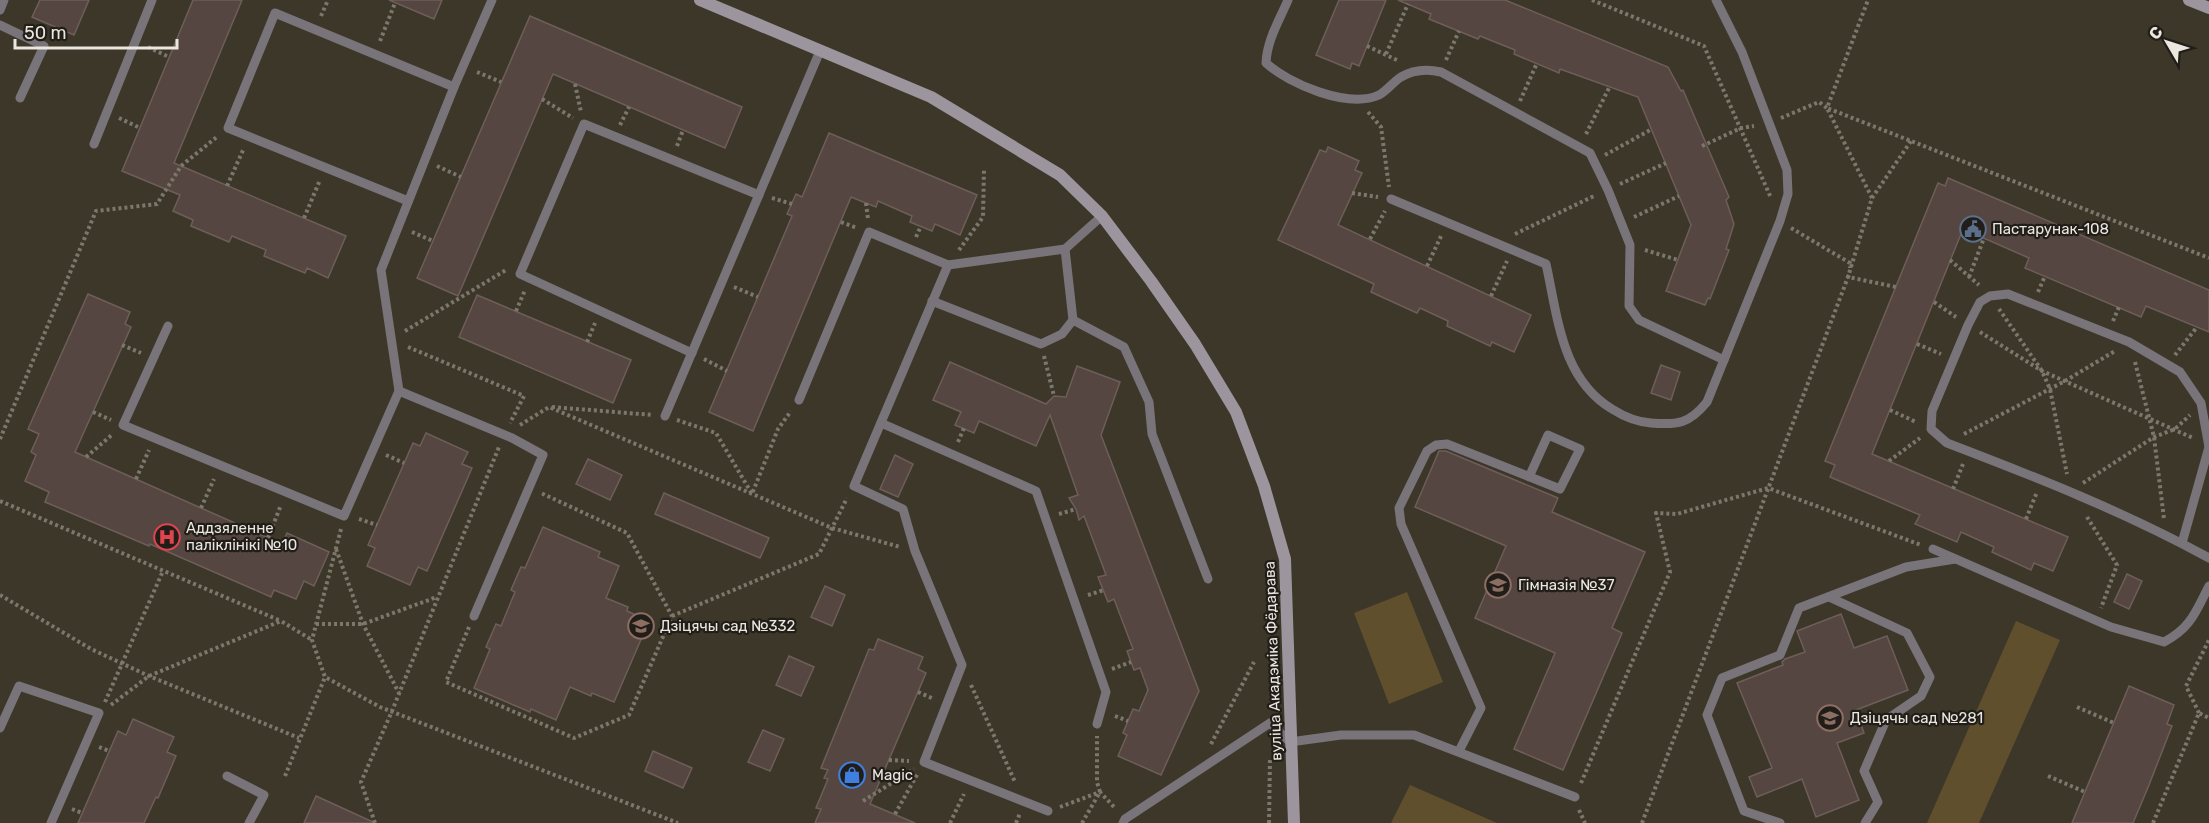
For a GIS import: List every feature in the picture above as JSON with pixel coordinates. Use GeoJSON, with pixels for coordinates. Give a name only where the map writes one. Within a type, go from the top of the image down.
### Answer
{"type":"FeatureCollection","features":[{"type":"Feature","properties":{"kind":"street","name":"вуліца Акадэміка Фёдарава"},"geometry":{"type":"LineString","coordinates":[[700,0],[931,97],[1060,175],[1102,216],[1151,281],[1195,344],[1236,412],[1264,486],[1285,559],[1294,823]]}},
{"type":"Feature","properties":{"kind":"street"},"geometry":{"type":"LineString","coordinates":[[2189,0],[2209,8]]}},
{"type":"Feature","properties":{"kind":"lane"},"geometry":{"type":"LineString","coordinates":[[0,10],[4,0]]}},
{"type":"Feature","properties":{"kind":"lane"},"geometry":{"type":"LineString","coordinates":[[94,144],[152,0]]}},
{"type":"Feature","properties":{"kind":"lane"},"geometry":{"type":"LineString","coordinates":[[168,326],[123,425],[344,516],[399,391],[381,270],[454,87],[492,0]]}},
{"type":"Feature","properties":{"kind":"lane"},"geometry":{"type":"LineString","coordinates":[[1288,0],[1270,37],[1266,63],[1291,81],[1318,91],[1359,100],[1380,95],[1401,77],[1418,71],[1441,72],[1590,153],[1630,245],[1629,306],[1640,320],[1724,360]]}},
{"type":"Feature","properties":{"kind":"lane"},"geometry":{"type":"LineString","coordinates":[[1391,199],[1546,264],[1566,355],[1585,388],[1599,401],[1643,423],[1685,422],[1696,415],[1707,402],[1780,221],[1788,194],[1787,170],[1742,52],[1716,0]]}},
{"type":"Feature","properties":{"kind":"lane"},"geometry":{"type":"LineString","coordinates":[[408,201],[228,128],[275,13],[454,87]]}},
{"type":"Feature","properties":{"kind":"lane"},"geometry":{"type":"LineString","coordinates":[[0,26],[45,46],[20,98]]}},
{"type":"Feature","properties":{"kind":"lane"},"geometry":{"type":"LineString","coordinates":[[665,416],[820,51]]}},
{"type":"Feature","properties":{"kind":"lane"},"geometry":{"type":"LineString","coordinates":[[692,353],[520,274],[584,124],[759,195]]}},
{"type":"Feature","properties":{"kind":"lane"},"geometry":{"type":"LineString","coordinates":[[799,400],[869,232],[948,265],[1065,249],[1102,216]]}},
{"type":"Feature","properties":{"kind":"lane"},"geometry":{"type":"LineString","coordinates":[[932,301],[1041,344],[1062,334],[1073,320],[1065,249]]}},
{"type":"Feature","properties":{"kind":"lane"},"geometry":{"type":"LineString","coordinates":[[948,265],[854,486],[903,509],[915,551],[962,665],[924,762],[1048,811]]}},
{"type":"Feature","properties":{"kind":"lane"},"geometry":{"type":"LineString","coordinates":[[2182,543],[2209,447],[2201,404],[2180,372],[2130,342],[2008,294],[1990,296],[1980,302],[1932,411],[1931,429],[1947,442],[2071,491],[2209,558]]}},
{"type":"Feature","properties":{"kind":"lane"},"geometry":{"type":"LineString","coordinates":[[1073,320],[1124,347],[1149,402],[1152,434],[1208,579]]}},
{"type":"Feature","properties":{"kind":"lane"},"geometry":{"type":"LineString","coordinates":[[399,391],[504,435],[543,455],[474,616]]}},
{"type":"Feature","properties":{"kind":"lane"},"geometry":{"type":"LineString","coordinates":[[881,423],[1036,491],[1106,693],[1097,724]]}},
{"type":"Feature","properties":{"kind":"lane"},"geometry":{"type":"LineString","coordinates":[[1459,751],[1480,708],[1401,524],[1400,508],[1428,451],[1436,445],[1447,444],[1529,477],[1560,489],[1580,449],[1548,435],[1529,477]]}},
{"type":"Feature","properties":{"kind":"lane"},"geometry":{"type":"LineString","coordinates":[[1932,549],[2111,627],[2164,642],[2179,634],[2192,620],[2209,586]]}},
{"type":"Feature","properties":{"kind":"lane"},"geometry":{"type":"LineString","coordinates":[[1780,823],[1744,811],[1707,715],[1722,678],[1780,655],[1799,608],[1906,567],[1955,559]]}},
{"type":"Feature","properties":{"kind":"lane"},"geometry":{"type":"LineString","coordinates":[[1829,597],[1907,633],[1930,677],[1920,696],[1886,720],[1864,771],[1878,802],[1865,823]]}},
{"type":"Feature","properties":{"kind":"lane"},"geometry":{"type":"LineString","coordinates":[[0,728],[19,686],[99,713],[51,823]]}},
{"type":"Feature","properties":{"kind":"lane"},"geometry":{"type":"LineString","coordinates":[[1123,823],[1125,819],[1270,723],[1290,742],[1341,735],[1414,735],[1575,797]]}},
{"type":"Feature","properties":{"kind":"lane"},"geometry":{"type":"LineString","coordinates":[[227,776],[264,795],[249,823]]}},
{"type":"Feature","properties":{"kind":"path"},"geometry":{"type":"LineString","coordinates":[[1592,0],[1704,46],[1780,221],[1850,263],[1848,277]]}},
{"type":"Feature","properties":{"kind":"path"},"geometry":{"type":"LineString","coordinates":[[1868,0],[1827,108],[1872,198]]}},
{"type":"Feature","properties":{"kind":"path"},"geometry":{"type":"LineString","coordinates":[[375,54],[395,3]]}},
{"type":"Feature","properties":{"kind":"path"},"geometry":{"type":"LineString","coordinates":[[1386,54],[1408,4]]}},
{"type":"Feature","properties":{"kind":"path"},"geometry":{"type":"LineString","coordinates":[[1441,72],[1459,31]]}},
{"type":"Feature","properties":{"kind":"path"},"geometry":{"type":"LineString","coordinates":[[136,42],[169,57]]}},
{"type":"Feature","properties":{"kind":"path"},"geometry":{"type":"LineString","coordinates":[[1367,46],[1418,71]]}},
{"type":"Feature","properties":{"kind":"path"},"geometry":{"type":"LineString","coordinates":[[1515,112],[1537,63]]}},
{"type":"Feature","properties":{"kind":"path"},"geometry":{"type":"LineString","coordinates":[[464,66],[501,82]]}},
{"type":"Feature","properties":{"kind":"path"},"geometry":{"type":"LineString","coordinates":[[575,84],[584,124]]}},
{"type":"Feature","properties":{"kind":"path"},"geometry":{"type":"LineString","coordinates":[[1580,147],[1610,86]]}},
{"type":"Feature","properties":{"kind":"path"},"geometry":{"type":"LineString","coordinates":[[542,99],[584,124]]}},
{"type":"Feature","properties":{"kind":"path"},"geometry":{"type":"LineString","coordinates":[[1785,116],[1819,102],[1827,108],[2209,258]]}},
{"type":"Feature","properties":{"kind":"path"},"geometry":{"type":"LineString","coordinates":[[107,113],[140,128]]}},
{"type":"Feature","properties":{"kind":"path"},"geometry":{"type":"LineString","coordinates":[[1370,240],[1391,199],[1381,127]]}},
{"type":"Feature","properties":{"kind":"path"},"geometry":{"type":"LineString","coordinates":[[0,439],[96,211],[157,204],[181,166],[228,128]]}},
{"type":"Feature","properties":{"kind":"path"},"geometry":{"type":"LineString","coordinates":[[1594,160],[1652,129]]}},
{"type":"Feature","properties":{"kind":"path"},"geometry":{"type":"LineString","coordinates":[[1702,146],[1733,132]]}},
{"type":"Feature","properties":{"kind":"path"},"geometry":{"type":"LineString","coordinates":[[227,186],[249,137]]}},
{"type":"Feature","properties":{"kind":"path"},"geometry":{"type":"LineString","coordinates":[[1642,823],[1848,277],[1872,198],[1911,141]]}},
{"type":"Feature","properties":{"kind":"path"},"geometry":{"type":"LineString","coordinates":[[424,161],[461,177]]}},
{"type":"Feature","properties":{"kind":"path"},"geometry":{"type":"LineString","coordinates":[[1495,244],[1666,163]]}},
{"type":"Feature","properties":{"kind":"path"},"geometry":{"type":"LineString","coordinates":[[304,218],[325,168]]}},
{"type":"Feature","properties":{"kind":"path"},"geometry":{"type":"LineString","coordinates":[[948,265],[983,217],[984,168]]}},
{"type":"Feature","properties":{"kind":"path"},"geometry":{"type":"LineString","coordinates":[[1352,193],[1391,199]]}},
{"type":"Feature","properties":{"kind":"path"},"geometry":{"type":"LineString","coordinates":[[1621,223],[1679,196]]}},
{"type":"Feature","properties":{"kind":"path"},"geometry":{"type":"LineString","coordinates":[[1427,266],[1447,223]]}},
{"type":"Feature","properties":{"kind":"path"},"geometry":{"type":"LineString","coordinates":[[399,226],[433,241]]}},
{"type":"Feature","properties":{"kind":"path"},"geometry":{"type":"LineString","coordinates":[[1969,277],[1984,238]]}},
{"type":"Feature","properties":{"kind":"path"},"geometry":{"type":"LineString","coordinates":[[1630,245],[1678,260]]}},
{"type":"Feature","properties":{"kind":"path"},"geometry":{"type":"LineString","coordinates":[[1491,296],[1512,250]]}},
{"type":"Feature","properties":{"kind":"path"},"geometry":{"type":"LineString","coordinates":[[1950,260],[1990,296],[2042,371],[2050,389],[2071,491],[2117,565],[2096,620]]}},
{"type":"Feature","properties":{"kind":"path"},"geometry":{"type":"LineString","coordinates":[[391,340],[506,270],[520,274]]}},
{"type":"Feature","properties":{"kind":"path"},"geometry":{"type":"LineString","coordinates":[[1848,277],[1896,287]]}},
{"type":"Feature","properties":{"kind":"path"},"geometry":{"type":"LineString","coordinates":[[516,311],[530,279]]}},
{"type":"Feature","properties":{"kind":"path"},"geometry":{"type":"LineString","coordinates":[[722,282],[758,297]]}},
{"type":"Feature","properties":{"kind":"path"},"geometry":{"type":"LineString","coordinates":[[1934,302],[2042,371],[2175,429],[2209,447]]}},
{"type":"Feature","properties":{"kind":"path"},"geometry":{"type":"LineString","coordinates":[[2168,365],[2197,327]]}},
{"type":"Feature","properties":{"kind":"path"},"geometry":{"type":"LineString","coordinates":[[375,823],[361,782],[504,435],[524,396],[391,340]]}},
{"type":"Feature","properties":{"kind":"path"},"geometry":{"type":"LineString","coordinates":[[1947,442],[2065,381],[2130,342],[2154,437],[2166,536]]}},
{"type":"Feature","properties":{"kind":"path"},"geometry":{"type":"LineString","coordinates":[[1041,344],[1054,396]]}},
{"type":"Feature","properties":{"kind":"path"},"geometry":{"type":"LineString","coordinates":[[1917,344],[1953,360]]}},
{"type":"Feature","properties":{"kind":"path"},"geometry":{"type":"LineString","coordinates":[[692,353],[727,371]]}},
{"type":"Feature","properties":{"kind":"path"},"geometry":{"type":"LineString","coordinates":[[752,494],[778,429],[799,400]]}},
{"type":"Feature","properties":{"kind":"path"},"geometry":{"type":"LineString","coordinates":[[2071,491],[2154,437],[2175,429],[2201,404]]}},
{"type":"Feature","properties":{"kind":"path"},"geometry":{"type":"LineString","coordinates":[[504,435],[549,407],[665,416],[716,433],[752,494]]}},
{"type":"Feature","properties":{"kind":"path"},"geometry":{"type":"LineString","coordinates":[[549,407],[832,528],[915,551]]}},
{"type":"Feature","properties":{"kind":"path"},"geometry":{"type":"LineString","coordinates":[[1889,461],[1931,429],[1890,410]]}},
{"type":"Feature","properties":{"kind":"path"},"geometry":{"type":"LineString","coordinates":[[86,457],[123,425]]}},
{"type":"Feature","properties":{"kind":"path"},"geometry":{"type":"LineString","coordinates":[[136,479],[155,438]]}},
{"type":"Feature","properties":{"kind":"path"},"geometry":{"type":"LineString","coordinates":[[1953,489],[1969,451]]}},
{"type":"Feature","properties":{"kind":"path"},"geometry":{"type":"LineString","coordinates":[[201,508],[220,465]]}},
{"type":"Feature","properties":{"kind":"path"},"geometry":{"type":"LineString","coordinates":[[2026,519],[2043,480]]}},
{"type":"Feature","properties":{"kind":"path"},"geometry":{"type":"LineString","coordinates":[[474,616],[446,682],[574,738],[629,715],[672,616],[819,554],[854,486]]}},
{"type":"Feature","properties":{"kind":"path"},"geometry":{"type":"LineString","coordinates":[[529,488],[627,533],[672,616]]}},
{"type":"Feature","properties":{"kind":"path"},"geometry":{"type":"LineString","coordinates":[[1575,797],[1670,572],[1656,513],[1677,514],[1768,488],[1932,549]]}},
{"type":"Feature","properties":{"kind":"path"},"geometry":{"type":"LineString","coordinates":[[268,538],[287,492]]}},
{"type":"Feature","properties":{"kind":"path"},"geometry":{"type":"LineString","coordinates":[[0,501],[281,621],[312,640]]}},
{"type":"Feature","properties":{"kind":"path"},"geometry":{"type":"LineString","coordinates":[[344,516],[312,640],[326,677],[380,707],[678,823]]}},
{"type":"Feature","properties":{"kind":"path"},"geometry":{"type":"LineString","coordinates":[[336,548],[363,624],[399,694]]}},
{"type":"Feature","properties":{"kind":"path"},"geometry":{"type":"LineString","coordinates":[[99,713],[123,664],[162,571]]}},
{"type":"Feature","properties":{"kind":"path"},"geometry":{"type":"LineString","coordinates":[[0,595],[91,649],[149,676],[299,738]]}},
{"type":"Feature","properties":{"kind":"path"},"geometry":{"type":"LineString","coordinates":[[316,624],[363,624],[437,597]]}},
{"type":"Feature","properties":{"kind":"path"},"geometry":{"type":"LineString","coordinates":[[99,713],[149,676],[281,621]]}},
{"type":"Feature","properties":{"kind":"path"},"geometry":{"type":"LineString","coordinates":[[2209,640],[2186,686],[2199,713],[2209,718]]}},
{"type":"Feature","properties":{"kind":"path"},"geometry":{"type":"LineString","coordinates":[[1196,772],[1254,662]]}},
{"type":"Feature","properties":{"kind":"path"},"geometry":{"type":"LineString","coordinates":[[962,665],[1024,802]]}},
{"type":"Feature","properties":{"kind":"path"},"geometry":{"type":"LineString","coordinates":[[285,776],[326,677]]}},
{"type":"Feature","properties":{"kind":"path"},"geometry":{"type":"LineString","coordinates":[[2077,707],[2114,723]]}},
{"type":"Feature","properties":{"kind":"path"},"geometry":{"type":"LineString","coordinates":[[2153,823],[2199,713]]}},
{"type":"Feature","properties":{"kind":"path"},"geometry":{"type":"LineString","coordinates":[[1097,724],[1097,782],[1100,792],[1116,809]]}},
{"type":"Feature","properties":{"kind":"path"},"geometry":{"type":"LineString","coordinates":[[1269,823],[1270,759]]}},
{"type":"Feature","properties":{"kind":"path"},"geometry":{"type":"LineString","coordinates":[[889,760],[924,762]]}},
{"type":"Feature","properties":{"kind":"path"},"geometry":{"type":"LineString","coordinates":[[863,801],[924,762]]}},
{"type":"Feature","properties":{"kind":"path"},"geometry":{"type":"LineString","coordinates":[[895,814],[924,762]]}},
{"type":"Feature","properties":{"kind":"path"},"geometry":{"type":"LineString","coordinates":[[2048,776],[2085,792]]}},
{"type":"Feature","properties":{"kind":"path"},"geometry":{"type":"LineString","coordinates":[[950,823],[971,781]]}},
{"type":"Feature","properties":{"kind":"path"},"geometry":{"type":"LineString","coordinates":[[1048,811],[1100,792]]}},
{"type":"Feature","properties":{"kind":"path"},"geometry":{"type":"LineString","coordinates":[[1082,823],[1100,792]]}},
{"type":"Feature","properties":{"kind":"shaded area"},"geometry":{"type":"Polygon","coordinates":[[[1407,592],[1443,682],[1389,704],[1354,613],[1407,592]]]}},
{"type":"Feature","properties":{"kind":"shaded area"},"geometry":{"type":"Polygon","coordinates":[[[2016,621],[2060,640],[1979,823],[1927,823],[2016,621]]]}},
{"type":"Feature","properties":{"kind":"shaded area"},"geometry":{"type":"Polygon","coordinates":[[[1410,785],[1497,823],[1391,823],[1410,785]]]}},
{"type":"Feature","properties":{"kind":"building"},"geometry":{"type":"Polygon","coordinates":[[[40,0],[89,0],[74,35],[32,17],[40,0]]]}},
{"type":"Feature","properties":{"kind":"building"},"geometry":{"type":"Polygon","coordinates":[[[193,0],[242,0],[174,163],[346,236],[328,278],[307,268],[305,273],[264,256],[266,250],[232,236],[229,242],[191,226],[193,220],[173,211],[180,195],[122,171],[193,0]]]}},
{"type":"Feature","properties":{"kind":"building"},"geometry":{"type":"Polygon","coordinates":[[[389,0],[442,0],[434,19],[389,0]]]}},
{"type":"Feature","properties":{"kind":"building"},"geometry":{"type":"Polygon","coordinates":[[[1339,0],[1386,0],[1359,66],[1352,63],[1350,69],[1316,55],[1339,0]]]}},
{"type":"Feature","properties":{"kind":"building"},"geometry":{"type":"Polygon","coordinates":[[[1398,0],[1505,0],[1668,67],[1681,91],[1683,90],[1729,197],[1726,200],[1734,224],[1726,249],[1729,250],[1710,299],[1708,298],[1705,305],[1666,291],[1691,225],[1638,97],[1560,69],[1559,73],[1514,54],[1515,50],[1480,36],[1478,39],[1429,19],[1431,14],[1398,0]]]}},
{"type":"Feature","properties":{"kind":"building"},"geometry":{"type":"Polygon","coordinates":[[[530,16],[742,107],[725,148],[553,74],[458,296],[417,278],[530,16]]]}},
{"type":"Feature","properties":{"kind":"building"},"geometry":{"type":"Polygon","coordinates":[[[829,133],[977,195],[960,235],[935,224],[932,231],[910,222],[912,216],[878,201],[876,207],[851,197],[753,431],[709,412],[792,216],[787,214],[796,194],[802,197],[829,133]]]}},
{"type":"Feature","properties":{"kind":"building"},"geometry":{"type":"Polygon","coordinates":[[[1328,147],[1359,161],[1355,170],[1362,173],[1338,225],[1531,315],[1514,352],[1492,342],[1490,346],[1447,326],[1448,321],[1420,308],[1417,313],[1371,292],[1374,284],[1278,240],[1320,150],[1326,152],[1328,147]]]}},
{"type":"Feature","properties":{"kind":"building"},"geometry":{"type":"Polygon","coordinates":[[[1948,178],[2209,290],[2209,332],[2146,306],[2141,317],[2025,268],[2029,258],[1963,229],[1872,454],[2068,537],[2053,571],[2034,563],[2031,570],[1992,552],[1994,547],[1961,532],[1957,542],[1915,524],[1920,515],[1830,477],[1835,465],[1825,461],[1938,183],[1945,186],[1948,178]]]}},
{"type":"Feature","properties":{"kind":"building"},"geometry":{"type":"Polygon","coordinates":[[[88,294],[130,312],[125,324],[131,327],[75,452],[282,544],[287,533],[329,552],[314,586],[304,581],[296,599],[274,590],[271,597],[150,544],[149,546],[45,502],[49,492],[25,481],[36,455],[31,452],[39,434],[28,429],[88,294]]]}},
{"type":"Feature","properties":{"kind":"building"},"geometry":{"type":"Polygon","coordinates":[[[477,295],[631,360],[613,403],[459,337],[477,295]]]}},
{"type":"Feature","properties":{"kind":"building"},"geometry":{"type":"Polygon","coordinates":[[[950,362],[1046,404],[1054,396],[1066,397],[1077,366],[1120,382],[1101,435],[1199,691],[1161,775],[1118,756],[1127,735],[1123,733],[1133,709],[1139,711],[1148,690],[1140,668],[1134,670],[1131,662],[1127,651],[1133,649],[1114,599],[1108,602],[1098,577],[1106,575],[1084,516],[1079,520],[1076,509],[1069,498],[1078,495],[1050,415],[1036,446],[979,421],[974,433],[955,425],[961,412],[933,400],[950,362]]]}},
{"type":"Feature","properties":{"kind":"building"},"geometry":{"type":"Polygon","coordinates":[[[1661,365],[1680,372],[1671,400],[1651,393],[1661,365]]]}},
{"type":"Feature","properties":{"kind":"building"},"geometry":{"type":"Polygon","coordinates":[[[426,433],[468,452],[462,464],[472,468],[427,571],[418,567],[410,585],[367,566],[375,548],[368,545],[413,443],[420,446],[426,433]]]}},
{"type":"Feature","properties":{"kind":"building"},"geometry":{"type":"Polygon","coordinates":[[[1439,451],[1446,451],[1558,498],[1552,512],[1645,552],[1612,628],[1622,633],[1563,770],[1514,749],[1555,653],[1475,618],[1506,546],[1415,507],[1439,451]]]}},
{"type":"Feature","properties":{"kind":"building"},"geometry":{"type":"Polygon","coordinates":[[[895,455],[913,464],[898,497],[880,489],[895,455]]]}},
{"type":"Feature","properties":{"kind":"building"},"geometry":{"type":"Polygon","coordinates":[[[588,459],[622,475],[610,500],[576,484],[588,459]]]}},
{"type":"Feature","properties":{"kind":"building"},"geometry":{"type":"Polygon","coordinates":[[[664,493],[769,538],[760,558],[655,514],[664,493]]]}},
{"type":"Feature","properties":{"kind":"building"},"geometry":{"type":"Polygon","coordinates":[[[543,527],[600,552],[598,557],[619,566],[606,598],[628,607],[627,611],[649,621],[614,702],[570,687],[556,720],[531,709],[530,712],[474,688],[490,649],[486,647],[496,624],[501,626],[515,592],[511,590],[521,567],[525,568],[543,527]]]}},
{"type":"Feature","properties":{"kind":"building"},"geometry":{"type":"Polygon","coordinates":[[[2127,574],[2142,581],[2129,609],[2114,602],[2127,574]]]}},
{"type":"Feature","properties":{"kind":"building"},"geometry":{"type":"Polygon","coordinates":[[[825,586],[845,595],[832,626],[811,617],[825,586]]]}},
{"type":"Feature","properties":{"kind":"building"},"geometry":{"type":"Polygon","coordinates":[[[1841,614],[1854,648],[1887,636],[1908,690],[1856,710],[1864,733],[1837,743],[1859,800],[1816,817],[1802,779],[1757,797],[1749,777],[1772,768],[1737,683],[1783,665],[1782,662],[1785,659],[1805,652],[1797,631],[1841,614]]]}},
{"type":"Feature","properties":{"kind":"building"},"geometry":{"type":"Polygon","coordinates":[[[878,639],[923,657],[918,669],[926,673],[870,804],[915,823],[815,823],[821,809],[816,808],[828,779],[824,778],[828,770],[821,768],[869,649],[874,650],[878,639]]]}},
{"type":"Feature","properties":{"kind":"building"},"geometry":{"type":"Polygon","coordinates":[[[789,656],[814,667],[801,696],[776,685],[789,656]]]}},
{"type":"Feature","properties":{"kind":"building"},"geometry":{"type":"Polygon","coordinates":[[[2129,686],[2174,705],[2167,724],[2172,726],[2149,785],[2133,823],[2072,823],[2129,686]]]}},
{"type":"Feature","properties":{"kind":"building"},"geometry":{"type":"Polygon","coordinates":[[[133,719],[174,737],[167,752],[176,756],[158,798],[156,797],[144,823],[78,823],[118,731],[126,735],[133,719]]]}},
{"type":"Feature","properties":{"kind":"building"},"geometry":{"type":"Polygon","coordinates":[[[763,730],[784,739],[770,771],[748,762],[763,730]]]}},
{"type":"Feature","properties":{"kind":"building"},"geometry":{"type":"Polygon","coordinates":[[[653,751],[692,768],[683,788],[645,771],[653,751]]]}},
{"type":"Feature","properties":{"kind":"building"},"geometry":{"type":"Polygon","coordinates":[[[316,796],[375,823],[304,823],[316,796]]]}},
{"type":"Feature","properties":{"kind":"place","name":"Пастарунак-108"},"geometry":{"type":"Point","coordinates":[1973,229]}},
{"type":"Feature","properties":{"kind":"place","name":"Аддзяленне паліклінікі №10"},"geometry":{"type":"Point","coordinates":[167,537]}},
{"type":"Feature","properties":{"kind":"place","name":"Гімназія №37"},"geometry":{"type":"Point","coordinates":[1498,585]}},
{"type":"Feature","properties":{"kind":"place","name":"Дзіцячы сад №332"},"geometry":{"type":"Point","coordinates":[641,626]}},
{"type":"Feature","properties":{"kind":"place","name":"Дзіцячы сад №281"},"geometry":{"type":"Point","coordinates":[1830,718]}},
{"type":"Feature","properties":{"kind":"place","name":"Magic"},"geometry":{"type":"Point","coordinates":[852,775]}}]}
